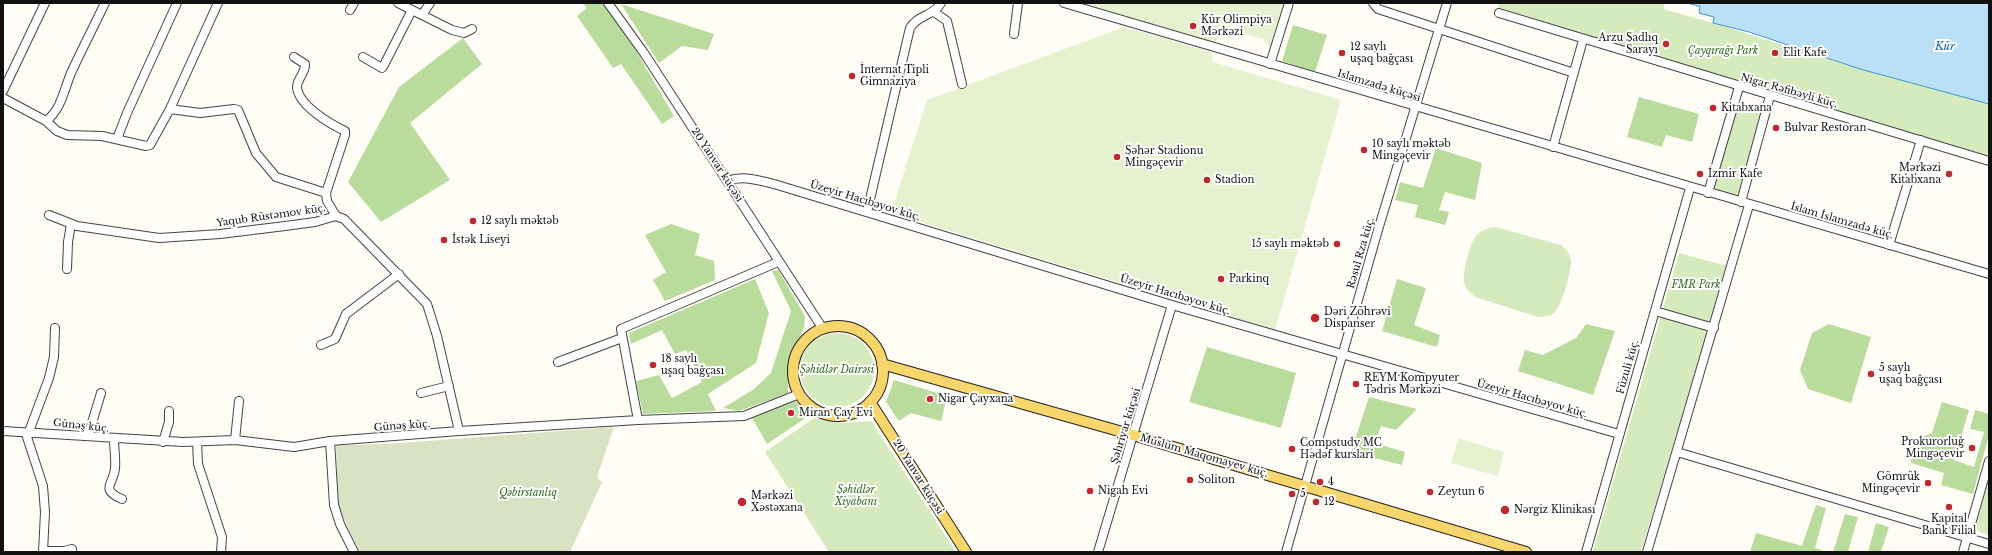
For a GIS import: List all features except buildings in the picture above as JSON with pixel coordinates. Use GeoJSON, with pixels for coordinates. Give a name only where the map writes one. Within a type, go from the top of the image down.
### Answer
{"type":"FeatureCollection","features":[{"type":"Feature","properties":{"kind":"main road"},"geometry":{"type":"LineString","coordinates":[[831,327],[849,327],[864,335],[876,348],[882,364],[879,388],[870,402],[851,414],[836,416],[822,413],[809,406],[800,394],[794,380],[793,369],[796,356],[808,338],[823,329],[831,327]]}},
{"type":"Feature","properties":{"kind":"main road","name":"Müslüm Maqomayev küç."},"geometry":{"type":"LineString","coordinates":[[882,364],[1133,435],[1526,552]]}},
{"type":"Feature","properties":{"kind":"main road","name":"20 Yanvar küçəsi"},"geometry":{"type":"LineString","coordinates":[[870,402],[966,552]]}},
{"type":"Feature","properties":{"kind":"street"},"geometry":{"type":"LineString","coordinates":[[3,90],[44,3]]}},
{"type":"Feature","properties":{"kind":"street"},"geometry":{"type":"LineString","coordinates":[[46,121],[54,115],[58,108],[71,75],[105,3]]}},
{"type":"Feature","properties":{"kind":"street"},"geometry":{"type":"LineString","coordinates":[[117,139],[127,113],[177,3]]}},
{"type":"Feature","properties":{"kind":"street"},"geometry":{"type":"LineString","coordinates":[[3,98],[46,121],[57,132],[67,135],[117,139],[146,146],[150,145],[170,109],[218,3]]}},
{"type":"Feature","properties":{"kind":"street"},"geometry":{"type":"LineString","coordinates":[[398,3],[459,33],[464,33],[472,29]]}},
{"type":"Feature","properties":{"kind":"street"},"geometry":{"type":"LineString","coordinates":[[422,15],[430,3]]}},
{"type":"Feature","properties":{"kind":"street","name":"20 Yanvar küçəsi"},"geometry":{"type":"LineString","coordinates":[[608,3],[644,53],[778,262],[823,329]]}},
{"type":"Feature","properties":{"kind":"street"},"geometry":{"type":"LineString","coordinates":[[867,212],[910,28],[914,22],[934,12],[941,3]]}},
{"type":"Feature","properties":{"kind":"street"},"geometry":{"type":"LineString","coordinates":[[1014,34],[1018,3]]}},
{"type":"Feature","properties":{"kind":"street","name":"Islamzadə küçəsi"},"geometry":{"type":"LineString","coordinates":[[1064,3],[1690,188]]}},
{"type":"Feature","properties":{"kind":"street"},"geometry":{"type":"LineString","coordinates":[[1270,64],[1289,3]]}},
{"type":"Feature","properties":{"kind":"street"},"geometry":{"type":"LineString","coordinates":[[1373,3],[1378,9],[1438,30],[1574,73]]}},
{"type":"Feature","properties":{"kind":"street","name":"Rəsul Rza küç."},"geometry":{"type":"LineString","coordinates":[[1286,552],[1342,355],[1447,3]]}},
{"type":"Feature","properties":{"kind":"street"},"geometry":{"type":"LineString","coordinates":[[363,57],[382,68],[412,10]]}},
{"type":"Feature","properties":{"kind":"street"},"geometry":{"type":"LineString","coordinates":[[934,12],[947,21],[962,84]]}},
{"type":"Feature","properties":{"kind":"street","name":"Nigar Rəfibəyli küç."},"geometry":{"type":"LineString","coordinates":[[1499,13],[1583,40],[1989,161]]}},
{"type":"Feature","properties":{"kind":"street"},"geometry":{"type":"LineString","coordinates":[[1553,147],[1583,40]]}},
{"type":"Feature","properties":{"kind":"street"},"geometry":{"type":"LineString","coordinates":[[294,57],[305,64],[306,68],[297,86],[298,91],[308,107],[313,112],[344,131],[345,135],[326,193],[327,200],[336,216]]}},
{"type":"Feature","properties":{"kind":"street"},"geometry":{"type":"LineString","coordinates":[[1708,193],[1739,87]]}},
{"type":"Feature","properties":{"kind":"street"},"geometry":{"type":"LineString","coordinates":[[1647,552],[1714,328],[1770,96]]}},
{"type":"Feature","properties":{"kind":"street"},"geometry":{"type":"LineString","coordinates":[[170,109],[200,113],[234,109],[238,110],[256,153],[276,177],[326,193]]}},
{"type":"Feature","properties":{"kind":"street"},"geometry":{"type":"LineString","coordinates":[[1889,245],[1921,140]]}},
{"type":"Feature","properties":{"kind":"street","name":"Üzeyir Hacıbəyov küç."},"geometry":{"type":"LineString","coordinates":[[727,181],[738,178],[752,179],[867,212],[1172,305],[1619,434]]}},
{"type":"Feature","properties":{"kind":"street","name":"İslam İslamzadə küç."},"geometry":{"type":"LineString","coordinates":[[1690,188],[1989,274]]}},
{"type":"Feature","properties":{"kind":"street","name":"Füzuli küç."},"geometry":{"type":"LineString","coordinates":[[1586,552],[1690,188]]}},
{"type":"Feature","properties":{"kind":"street","name":"Yaqub Rüstəmov küç."},"geometry":{"type":"LineString","coordinates":[[49,215],[71,224],[142,237],[166,238],[220,234],[285,226],[315,222],[336,216],[349,222],[421,296],[428,308],[437,336],[459,431]]}},
{"type":"Feature","properties":{"kind":"street"},"geometry":{"type":"LineString","coordinates":[[67,269],[68,242],[71,224]]}},
{"type":"Feature","properties":{"kind":"street"},"geometry":{"type":"LineString","coordinates":[[638,420],[621,329],[778,262]]}},
{"type":"Feature","properties":{"kind":"street"},"geometry":{"type":"LineString","coordinates":[[321,345],[336,339],[346,314],[399,274]]}},
{"type":"Feature","properties":{"kind":"street","name":"Şəhriyar küçəsi"},"geometry":{"type":"LineString","coordinates":[[1098,552],[1172,305]]}},
{"type":"Feature","properties":{"kind":"street"},"geometry":{"type":"LineString","coordinates":[[1655,311],[1714,328]]}},
{"type":"Feature","properties":{"kind":"street"},"geometry":{"type":"LineString","coordinates":[[55,328],[54,357],[49,378],[28,432],[28,442],[43,486],[45,512],[43,552],[72,549]]}},
{"type":"Feature","properties":{"kind":"street"},"geometry":{"type":"LineString","coordinates":[[558,362],[622,338]]}},
{"type":"Feature","properties":{"kind":"street"},"geometry":{"type":"LineString","coordinates":[[421,393],[449,386]]}},
{"type":"Feature","properties":{"kind":"street"},"geometry":{"type":"LineString","coordinates":[[88,436],[101,393]]}},
{"type":"Feature","properties":{"kind":"street","name":"Günəş küç."},"geometry":{"type":"LineString","coordinates":[[3,431],[163,442],[235,440],[288,447],[330,441],[459,431],[638,420],[744,416],[800,394]]}},
{"type":"Feature","properties":{"kind":"street"},"geometry":{"type":"LineString","coordinates":[[235,440],[239,401]]}},
{"type":"Feature","properties":{"kind":"street"},"geometry":{"type":"LineString","coordinates":[[163,442],[169,422],[168,411]]}},
{"type":"Feature","properties":{"kind":"street"},"geometry":{"type":"LineString","coordinates":[[114,439],[115,468],[109,485],[112,495],[122,499]]}},
{"type":"Feature","properties":{"kind":"street"},"geometry":{"type":"LineString","coordinates":[[330,441],[334,505],[340,524],[354,552]]}},
{"type":"Feature","properties":{"kind":"street"},"geometry":{"type":"LineString","coordinates":[[197,442],[198,464],[222,537],[221,552]]}},
{"type":"Feature","properties":{"kind":"street"},"geometry":{"type":"LineString","coordinates":[[1677,452],[1989,544]]}},
{"type":"Feature","properties":{"kind":"street"},"geometry":{"type":"LineString","coordinates":[[1964,552],[1989,461]]}},
{"type":"Feature","properties":{"kind":"green space"},"geometry":{"type":"Polygon","coordinates":[[[583,3],[605,3],[635,49],[674,116],[662,124],[621,64],[613,68],[577,16],[587,8],[583,3]]]}},
{"type":"Feature","properties":{"kind":"green space","name":"Kür Olimpiya Mərkəzi"},"geometry":{"type":"Polygon","coordinates":[[[1077,3],[1284,3],[1271,48],[1263,39],[1242,33],[1241,27],[1233,24],[1214,43],[1077,3]]]}},
{"type":"Feature","properties":{"kind":"green space","name":"Çayqırağı Park"},"geometry":{"type":"Polygon","coordinates":[[[1499,3],[1665,3],[1663,9],[1860,69],[1989,104],[1989,156],[1736,81],[1498,7],[1499,3]]]}},
{"type":"Feature","properties":{"kind":"green space"},"geometry":{"type":"Polygon","coordinates":[[[621,4],[714,34],[708,50],[682,46],[659,63],[621,4]]]}},
{"type":"Feature","properties":{"kind":"green space"},"geometry":{"type":"Polygon","coordinates":[[[1293,25],[1327,35],[1315,72],[1282,61],[1293,25]]]}},
{"type":"Feature","properties":{"kind":"green space","name":"Şəhər Stadionu Mingəçevir"},"geometry":{"type":"Polygon","coordinates":[[[1124,27],[1211,52],[1213,62],[1341,100],[1275,330],[891,213],[927,100],[1124,27]]]}},
{"type":"Feature","properties":{"kind":"green space"},"geometry":{"type":"Polygon","coordinates":[[[463,38],[482,64],[410,123],[450,180],[381,222],[348,182],[399,87],[463,38]]]}},
{"type":"Feature","properties":{"kind":"green space"},"geometry":{"type":"Polygon","coordinates":[[[1639,97],[1699,114],[1692,142],[1666,135],[1662,147],[1627,137],[1639,97]]]}},
{"type":"Feature","properties":{"kind":"green space"},"geometry":{"type":"Polygon","coordinates":[[[1740,107],[1761,112],[1761,117],[1740,197],[1714,190],[1735,112],[1740,107]]]}},
{"type":"Feature","properties":{"kind":"green space"},"geometry":{"type":"Polygon","coordinates":[[[1436,148],[1482,163],[1475,200],[1445,192],[1439,210],[1449,212],[1445,225],[1415,217],[1418,205],[1395,200],[1400,182],[1423,188],[1436,148]]]}},
{"type":"Feature","properties":{"kind":"green space"},"geometry":{"type":"Polygon","coordinates":[[[671,224],[700,234],[695,255],[714,261],[715,280],[665,301],[653,280],[666,272],[645,235],[671,224]]]}},
{"type":"Feature","properties":{"kind":"green space"},"geometry":{"type":"Polygon","coordinates":[[[1495,227],[1561,245],[1568,252],[1571,265],[1568,280],[1563,297],[1554,313],[1548,316],[1538,317],[1475,297],[1469,292],[1465,285],[1464,276],[1466,262],[1472,243],[1480,232],[1495,227]]]}},
{"type":"Feature","properties":{"kind":"green space","name":"FMR Park"},"geometry":{"type":"Polygon","coordinates":[[[1679,253],[1727,266],[1641,552],[1593,551],[1679,253]]]}},
{"type":"Feature","properties":{"kind":"green space"},"geometry":{"type":"Polygon","coordinates":[[[778,270],[805,316],[804,328],[793,352],[788,369],[788,393],[739,411],[723,408],[754,389],[771,373],[791,311],[772,271],[778,270]]]}},
{"type":"Feature","properties":{"kind":"green space"},"geometry":{"type":"Polygon","coordinates":[[[755,279],[769,313],[756,363],[708,394],[716,411],[643,414],[636,381],[659,375],[672,398],[702,382],[686,350],[675,354],[662,330],[631,344],[629,333],[755,279]]]}},
{"type":"Feature","properties":{"kind":"green space"},"geometry":{"type":"Polygon","coordinates":[[[1397,279],[1426,288],[1414,325],[1440,335],[1437,347],[1382,331],[1397,279]]]}},
{"type":"Feature","properties":{"kind":"green space"},"geometry":{"type":"Polygon","coordinates":[[[1586,324],[1615,331],[1593,395],[1518,371],[1525,350],[1543,355],[1576,338],[1586,324]]]}},
{"type":"Feature","properties":{"kind":"green space"},"geometry":{"type":"Polygon","coordinates":[[[1829,324],[1871,337],[1851,403],[1808,389],[1800,370],[1812,333],[1829,324]]]}},
{"type":"Feature","properties":{"kind":"green space","name":"Şəhidlər Dairəsi"},"geometry":{"type":"Polygon","coordinates":[[[837,333],[858,339],[868,349],[874,370],[868,391],[858,401],[837,407],[816,401],[806,391],[800,370],[806,349],[816,339],[837,333]]]}},
{"type":"Feature","properties":{"kind":"green space"},"geometry":{"type":"Polygon","coordinates":[[[1207,347],[1296,373],[1281,428],[1189,402],[1207,347]]]}},
{"type":"Feature","properties":{"kind":"green space"},"geometry":{"type":"Polygon","coordinates":[[[894,380],[947,396],[941,421],[911,413],[899,421],[886,402],[894,380]]]}},
{"type":"Feature","properties":{"kind":"green space"},"geometry":{"type":"Polygon","coordinates":[[[1369,397],[1417,409],[1396,430],[1381,426],[1375,443],[1405,452],[1402,465],[1351,452],[1369,397]]]}},
{"type":"Feature","properties":{"kind":"green space"},"geometry":{"type":"Polygon","coordinates":[[[794,400],[810,415],[767,444],[752,418],[794,400]]]}},
{"type":"Feature","properties":{"kind":"green space"},"geometry":{"type":"Polygon","coordinates":[[[1942,402],[1969,410],[1954,460],[1974,467],[1984,432],[1970,429],[1975,410],[1989,414],[1989,435],[1973,494],[1941,485],[1944,473],[1911,463],[1908,443],[1932,433],[1942,402]]]}},
{"type":"Feature","properties":{"kind":"green space","name":"Şəhidlər Xiyabanı"},"geometry":{"type":"Polygon","coordinates":[[[814,418],[843,423],[871,421],[956,552],[829,552],[765,452],[814,418]]]}},
{"type":"Feature","properties":{"kind":"green space","name":"Qəbirstanlıq"},"geometry":{"type":"Polygon","coordinates":[[[614,427],[597,477],[602,482],[570,552],[360,552],[338,506],[336,445],[386,444],[614,427]]]}},
{"type":"Feature","properties":{"kind":"green space"},"geometry":{"type":"Polygon","coordinates":[[[1458,438],[1504,452],[1498,476],[1451,463],[1458,438]]]}},
{"type":"Feature","properties":{"kind":"green space"},"geometry":{"type":"Polygon","coordinates":[[[1989,478],[1989,535],[1975,530],[1989,478]]]}},
{"type":"Feature","properties":{"kind":"green space"},"geometry":{"type":"Polygon","coordinates":[[[1816,505],[1826,508],[1815,548],[1827,552],[1750,552],[1756,533],[1802,546],[1816,505]]]}},
{"type":"Feature","properties":{"kind":"green space"},"geometry":{"type":"Polygon","coordinates":[[[1845,514],[1858,517],[1848,552],[1833,552],[1845,514]]]}},
{"type":"Feature","properties":{"kind":"green space"},"geometry":{"type":"Polygon","coordinates":[[[1876,523],[1889,527],[1881,552],[1868,552],[1876,523]]]}},
{"type":"Feature","properties":{"kind":"water","name":"Kür"},"geometry":{"type":"Polygon","coordinates":[[[1688,3],[1989,3],[1989,104],[1860,69],[1749,32],[1713,23],[1714,17],[1699,13],[1700,7],[1688,3]]]}},
{"type":"Feature","properties":{"kind":"place","name":"Kür Olimpiya Mərkəzi"},"geometry":{"type":"Point","coordinates":[1193,26]}},
{"type":"Feature","properties":{"kind":"place","name":"Arzu Şadlıq Sarayı"},"geometry":{"type":"Point","coordinates":[1666,44]}},
{"type":"Feature","properties":{"kind":"place","name":"12 saylı uşaq bağçası"},"geometry":{"type":"Point","coordinates":[1342,53]}},
{"type":"Feature","properties":{"kind":"place","name":"Elit Kafe"},"geometry":{"type":"Point","coordinates":[1775,53]}},
{"type":"Feature","properties":{"kind":"place","name":"İnternat Tipli Gimnaziya"},"geometry":{"type":"Point","coordinates":[852,76]}},
{"type":"Feature","properties":{"kind":"place","name":"Kitabxana"},"geometry":{"type":"Point","coordinates":[1713,108]}},
{"type":"Feature","properties":{"kind":"place","name":"Bulvar Restoran"},"geometry":{"type":"Point","coordinates":[1776,128]}},
{"type":"Feature","properties":{"kind":"place","name":"10 saylı məktəb Mingəçevir"},"geometry":{"type":"Point","coordinates":[1364,150]}},
{"type":"Feature","properties":{"kind":"place","name":"Şəhər Stadionu Mingəçevir"},"geometry":{"type":"Point","coordinates":[1117,157]}},
{"type":"Feature","properties":{"kind":"place","name":"İzmir Kafe"},"geometry":{"type":"Point","coordinates":[1700,174]}},
{"type":"Feature","properties":{"kind":"place","name":"Mərkəzi Kitabxana"},"geometry":{"type":"Point","coordinates":[1949,174]}},
{"type":"Feature","properties":{"kind":"place","name":"Stadion"},"geometry":{"type":"Point","coordinates":[1207,180]}},
{"type":"Feature","properties":{"kind":"place","name":"12 saylı məktəb"},"geometry":{"type":"Point","coordinates":[473,221]}},
{"type":"Feature","properties":{"kind":"place","name":"İstək Liseyi"},"geometry":{"type":"Point","coordinates":[444,240]}},
{"type":"Feature","properties":{"kind":"place","name":"15 saylı məktəb"},"geometry":{"type":"Point","coordinates":[1337,244]}},
{"type":"Feature","properties":{"kind":"place","name":"Parkinq"},"geometry":{"type":"Point","coordinates":[1221,279]}},
{"type":"Feature","properties":{"kind":"place","name":"Dəri Zöhrəvi Dispanser"},"geometry":{"type":"Point","coordinates":[1315,318]}},
{"type":"Feature","properties":{"kind":"place","name":"18 saylı uşaq bağçası"},"geometry":{"type":"Point","coordinates":[653,365]}},
{"type":"Feature","properties":{"kind":"place","name":"5 saylı uşaq bağçası"},"geometry":{"type":"Point","coordinates":[1871,374]}},
{"type":"Feature","properties":{"kind":"place","name":"REYM Kompyuter Tədris Mərkəzi"},"geometry":{"type":"Point","coordinates":[1356,384]}},
{"type":"Feature","properties":{"kind":"place","name":"Nigar Çayxana"},"geometry":{"type":"Point","coordinates":[930,399]}},
{"type":"Feature","properties":{"kind":"place","name":"Miran Çay Evi"},"geometry":{"type":"Point","coordinates":[791,413]}},
{"type":"Feature","properties":{"kind":"place","name":"Prokurorluğ Mingəçevir"},"geometry":{"type":"Point","coordinates":[1972,448]}},
{"type":"Feature","properties":{"kind":"place","name":"Compstudy MC Hədəf kurslari"},"geometry":{"type":"Point","coordinates":[1292,449]}},
{"type":"Feature","properties":{"kind":"place","name":"Soliton"},"geometry":{"type":"Point","coordinates":[1190,480]}},
{"type":"Feature","properties":{"kind":"place","name":"4"},"geometry":{"type":"Point","coordinates":[1320,482]}},
{"type":"Feature","properties":{"kind":"place","name":"Gömrük Mingəçevir"},"geometry":{"type":"Point","coordinates":[1928,483]}},
{"type":"Feature","properties":{"kind":"place","name":"Nigah Evi"},"geometry":{"type":"Point","coordinates":[1090,491]}},
{"type":"Feature","properties":{"kind":"place","name":"Zeytun 6"},"geometry":{"type":"Point","coordinates":[1430,492]}},
{"type":"Feature","properties":{"kind":"place","name":"5"},"geometry":{"type":"Point","coordinates":[1292,494]}},
{"type":"Feature","properties":{"kind":"place","name":"Mərkəzi Xəstəxana"},"geometry":{"type":"Point","coordinates":[742,502]}},
{"type":"Feature","properties":{"kind":"place","name":"12"},"geometry":{"type":"Point","coordinates":[1316,502]}},
{"type":"Feature","properties":{"kind":"place","name":"Kapital Bank Filial"},"geometry":{"type":"Point","coordinates":[1949,507]}},
{"type":"Feature","properties":{"kind":"place","name":"Nərgiz Klinikası"},"geometry":{"type":"Point","coordinates":[1505,510]}}]}
